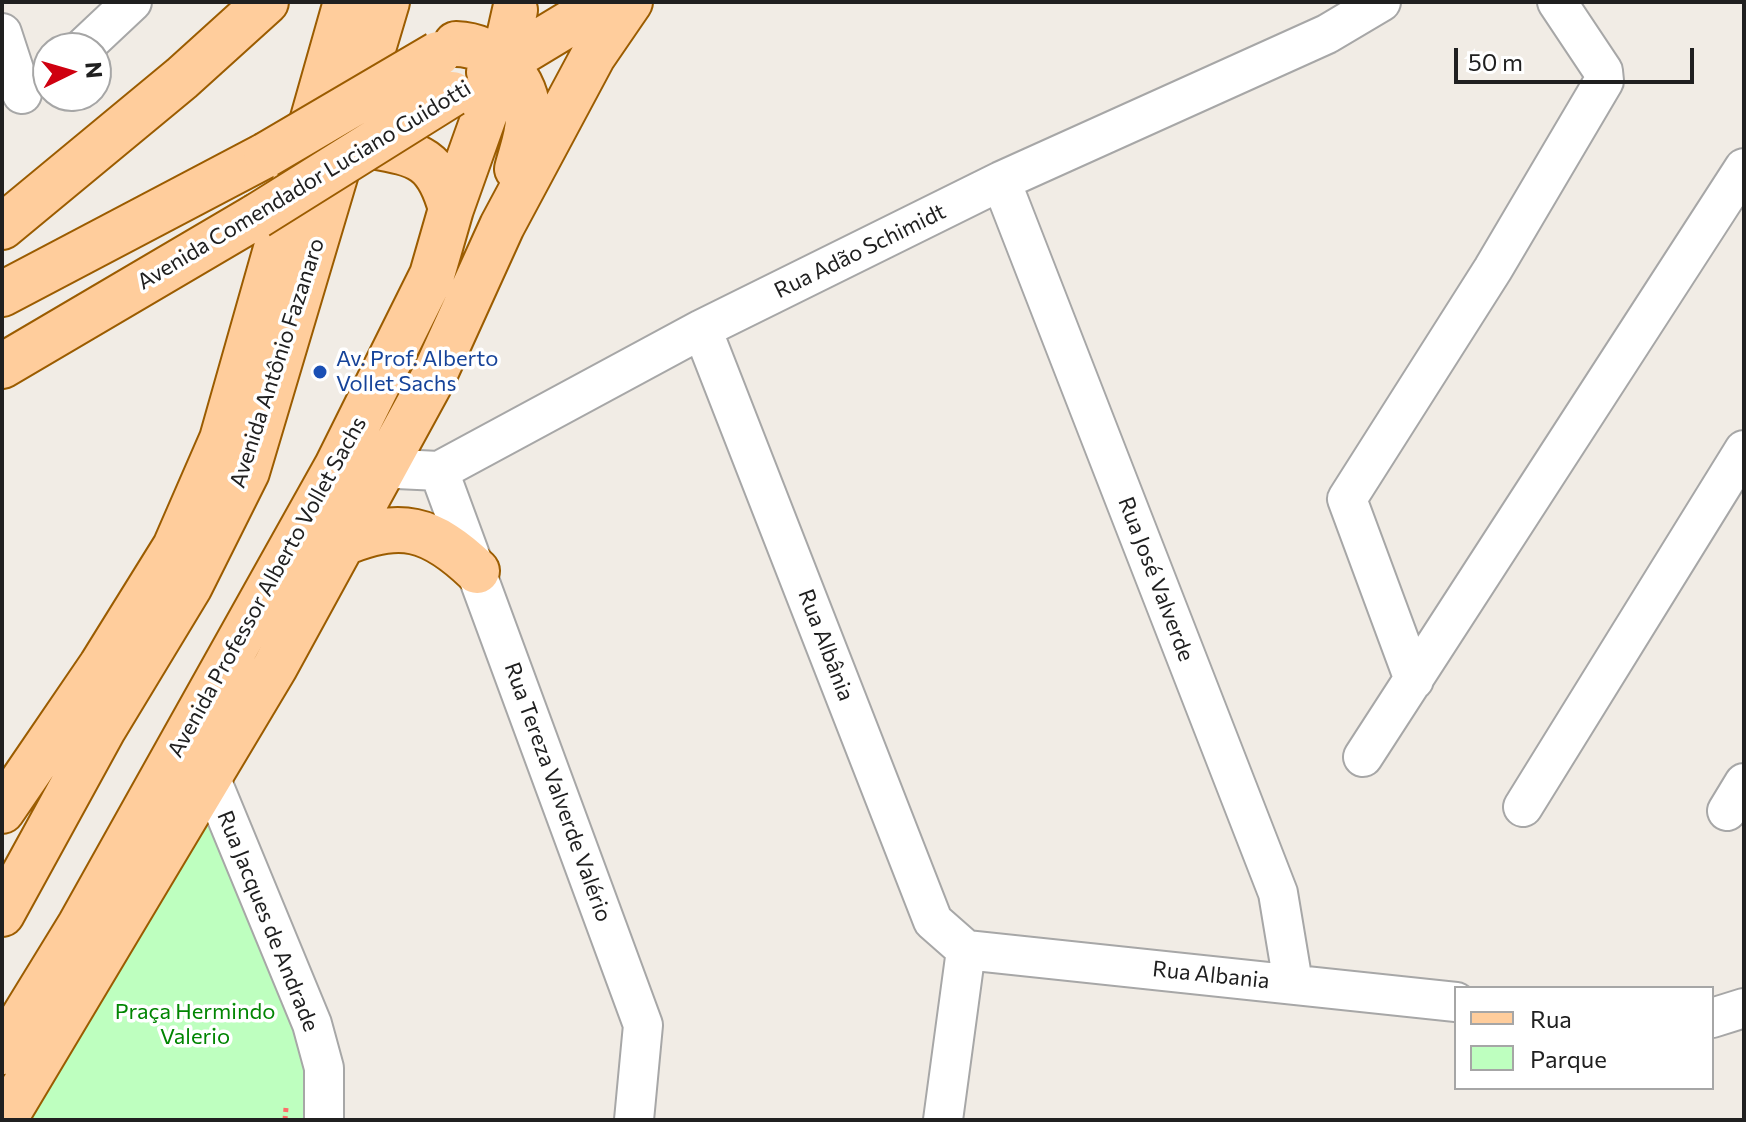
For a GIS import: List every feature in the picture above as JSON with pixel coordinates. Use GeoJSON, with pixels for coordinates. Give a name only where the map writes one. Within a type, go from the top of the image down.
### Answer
{"type":"FeatureCollection","features":[{"type":"Feature","properties":{"kind":"main road"},"geometry":{"type":"LineString","coordinates":[[2,227],[182,78],[266,2]]}},
{"type":"Feature","properties":{"kind":"main road","name":"Avenida Antônio Fazanaro"},"geometry":{"type":"LineString","coordinates":[[2,811],[101,666],[175,547],[222,439],[346,2]]}},
{"type":"Feature","properties":{"kind":"main road","name":"Avenida Antônio Fazanaro"},"geometry":{"type":"LineString","coordinates":[[17,898],[42,842],[104,728],[190,586],[247,472],[387,2]]}},
{"type":"Feature","properties":{"kind":"main road","name":"Avenida Comendador Luciano Guidotti"},"geometry":{"type":"LineString","coordinates":[[2,366],[257,216],[605,2]]}},
{"type":"Feature","properties":{"kind":"main road"},"geometry":{"type":"LineString","coordinates":[[502,226],[593,56],[630,2]]}},
{"type":"Feature","properties":{"kind":"main road","name":"Avenida Comendador Luciano Guidotti"},"geometry":{"type":"LineString","coordinates":[[2,294],[266,155],[520,5]]}},
{"type":"Feature","properties":{"kind":"main road","name":"Avenida Professor Alberto Vollet Sachs"},"geometry":{"type":"LineString","coordinates":[[2,1052],[80,925],[337,466],[432,275],[520,5]]}},
{"type":"Feature","properties":{"kind":"main road"},"geometry":{"type":"LineString","coordinates":[[447,49],[480,47],[503,63],[523,88],[528,118],[502,226]]}},
{"type":"Feature","properties":{"kind":"main road"},"geometry":{"type":"LineString","coordinates":[[371,146],[408,152],[431,165],[444,185],[451,209]]}},
{"type":"Feature","properties":{"kind":"main road","name":"Avenida Professor Alberto Vollet Sachs"},"geometry":{"type":"LineString","coordinates":[[4,1120],[211,779],[342,544],[433,378],[502,226]]}},
{"type":"Feature","properties":{"kind":"main road"},"geometry":{"type":"LineString","coordinates":[[342,544],[376,530],[408,530],[445,545],[477,571]]}},
{"type":"Feature","properties":{"kind":"main road"},"geometry":{"type":"LineString","coordinates":[[17,898],[80,925],[88,947],[92,977]]}},
{"type":"Feature","properties":{"kind":"street"},"geometry":{"type":"LineString","coordinates":[[100,32],[132,2]]}},
{"type":"Feature","properties":{"kind":"street","name":"Rua Adão Schimidt"},"geometry":{"type":"LineString","coordinates":[[337,466],[439,471],[702,329],[1001,181],[1327,34],[1381,2]]}},
{"type":"Feature","properties":{"kind":"street"},"geometry":{"type":"LineString","coordinates":[[1414,680],[1347,499],[1493,269],[1604,81],[1603,71],[1557,2]]}},
{"type":"Feature","properties":{"kind":"street"},"geometry":{"type":"LineString","coordinates":[[2,33],[24,92]]}},
{"type":"Feature","properties":{"kind":"street"},"geometry":{"type":"LineString","coordinates":[[1363,757],[1744,168]]}},
{"type":"Feature","properties":{"kind":"street","name":"Rua José Valverde"},"geometry":{"type":"LineString","coordinates":[[1001,181],[1278,893],[1293,983]]}},
{"type":"Feature","properties":{"kind":"street","name":"Rua Albânia"},"geometry":{"type":"LineString","coordinates":[[702,329],[933,921],[966,950]]}},
{"type":"Feature","properties":{"kind":"street"},"geometry":{"type":"LineString","coordinates":[[1523,807],[1744,450]]}},
{"type":"Feature","properties":{"kind":"street","name":"Rua Tereza Valverde Valério"},"geometry":{"type":"LineString","coordinates":[[439,471],[643,1025],[634,1120]]}},
{"type":"Feature","properties":{"kind":"street","name":"Rua Jacques de Andrade"},"geometry":{"type":"LineString","coordinates":[[190,727],[312,1024],[324,1068],[324,1120]]}},
{"type":"Feature","properties":{"kind":"street"},"geometry":{"type":"LineString","coordinates":[[943,1120],[966,950]]}},
{"type":"Feature","properties":{"kind":"street","name":"Rua Albania"},"geometry":{"type":"LineString","coordinates":[[966,950],[1454,1002]]}},
{"type":"Feature","properties":{"kind":"street"},"geometry":{"type":"LineString","coordinates":[[1714,1017],[1744,1008]]}},
{"type":"Feature","properties":{"kind":"path"},"geometry":{"type":"LineString","coordinates":[[285,1120],[287,1105]]}},
{"type":"Feature","properties":{"kind":"green space","name":"Praça Hermindo Valerio"},"geometry":{"type":"Polygon","coordinates":[[[213,812],[310,1062],[304,1120],[31,1120],[213,812]]]}},
{"type":"Feature","properties":{"kind":"place","name":"Av. Prof. Alberto Vollet Sachs"},"geometry":{"type":"Point","coordinates":[320,372]}}]}
